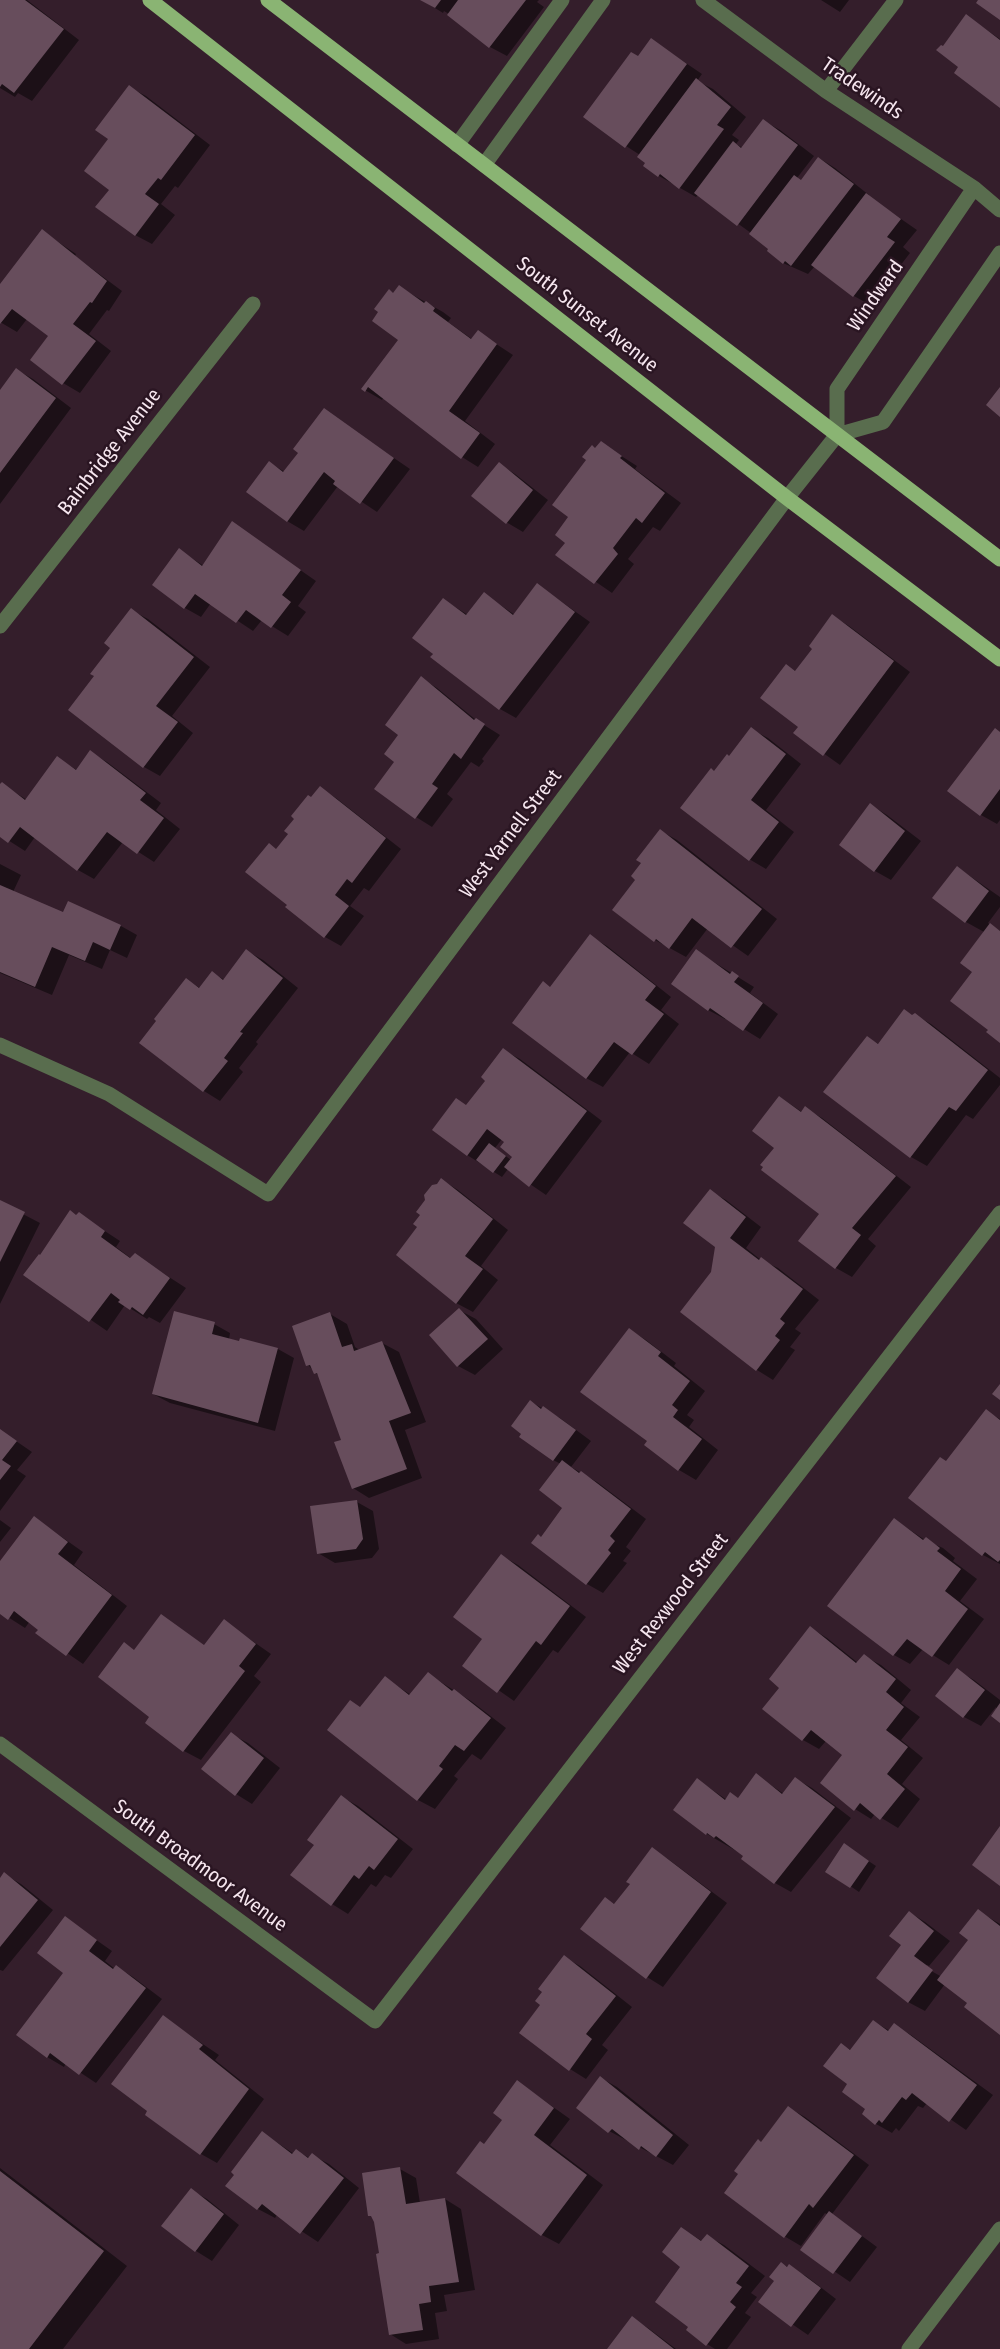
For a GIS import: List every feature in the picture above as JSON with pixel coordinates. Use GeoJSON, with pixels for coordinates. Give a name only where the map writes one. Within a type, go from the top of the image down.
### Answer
{"type":"FeatureCollection","features":[{"type":"Feature","properties":{"kind":"main road","name":"South Sunset Avenue"},"geometry":{"type":"LineString","coordinates":[[150,0],[787,498],[1000,659]]}},
{"type":"Feature","properties":{"kind":"main road"},"geometry":{"type":"LineString","coordinates":[[268,0],[1000,559]]}},
{"type":"Feature","properties":{"kind":"street"},"geometry":{"type":"LineString","coordinates":[[457,145],[562,0]]}},
{"type":"Feature","properties":{"kind":"street"},"geometry":{"type":"LineString","coordinates":[[484,165],[603,0]]}},
{"type":"Feature","properties":{"kind":"street","name":"Tradewinds"},"geometry":{"type":"LineString","coordinates":[[703,0],[826,91],[974,188],[1000,210]]}},
{"type":"Feature","properties":{"kind":"street"},"geometry":{"type":"LineString","coordinates":[[826,91],[896,0]]}},
{"type":"Feature","properties":{"kind":"street","name":"Windward"},"geometry":{"type":"LineString","coordinates":[[837,435],[837,389],[974,188]]}},
{"type":"Feature","properties":{"kind":"street"},"geometry":{"type":"LineString","coordinates":[[787,498],[837,435],[883,422],[1000,253]]}},
{"type":"Feature","properties":{"kind":"street","name":"Bainbridge Avenue"},"geometry":{"type":"LineString","coordinates":[[0,626],[254,304]]}},
{"type":"Feature","properties":{"kind":"street","name":"West Yarnell Street"},"geometry":{"type":"LineString","coordinates":[[0,1045],[109,1094],[268,1194],[787,498]]}},
{"type":"Feature","properties":{"kind":"street","name":"West Rexwood Street"},"geometry":{"type":"LineString","coordinates":[[375,2021],[1000,1213]]}},
{"type":"Feature","properties":{"kind":"street","name":"South Broadmoor Avenue"},"geometry":{"type":"LineString","coordinates":[[0,1744],[375,2021]]}},
{"type":"Feature","properties":{"kind":"street"},"geometry":{"type":"LineString","coordinates":[[909,2349],[1000,2229]]}},
{"type":"Feature","properties":{"kind":"building"},"geometry":{"type":"Polygon","coordinates":[[[0,0],[25,0],[64,29],[14,93],[2,84],[0,87],[0,0]]]}},
{"type":"Feature","properties":{"kind":"building"},"geometry":{"type":"Polygon","coordinates":[[[420,0],[441,0],[435,8],[420,0]]]}},
{"type":"Feature","properties":{"kind":"building"},"geometry":{"type":"Polygon","coordinates":[[[458,0],[526,0],[489,48],[447,15],[458,0]]]}},
{"type":"Feature","properties":{"kind":"building"},"geometry":{"type":"Polygon","coordinates":[[[978,0],[1000,0],[1000,20],[976,3],[978,0]]]}},
{"type":"Feature","properties":{"kind":"building"},"geometry":{"type":"Polygon","coordinates":[[[966,14],[1000,40],[1000,108],[954,73],[958,67],[936,50],[941,45],[943,46],[966,14]]]}},
{"type":"Feature","properties":{"kind":"building"},"geometry":{"type":"Polygon","coordinates":[[[651,38],[687,64],[625,148],[583,117],[631,52],[638,56],[651,38]]]}},
{"type":"Feature","properties":{"kind":"building"},"geometry":{"type":"Polygon","coordinates":[[[696,78],[731,107],[717,125],[724,129],[679,189],[660,174],[658,177],[643,166],[645,163],[637,157],[696,78]]]}},
{"type":"Feature","properties":{"kind":"building"},"geometry":{"type":"Polygon","coordinates":[[[129,85],[195,135],[161,180],[158,178],[145,194],[159,204],[135,236],[95,207],[109,190],[84,171],[108,139],[95,130],[129,85]]]}},
{"type":"Feature","properties":{"kind":"building"},"geometry":{"type":"Polygon","coordinates":[[[763,119],[798,145],[737,226],[694,193],[733,141],[741,148],[763,119]]]}},
{"type":"Feature","properties":{"kind":"building"},"geometry":{"type":"Polygon","coordinates":[[[818,157],[854,184],[791,266],[785,261],[783,264],[749,234],[794,175],[801,180],[818,157]]]}},
{"type":"Feature","properties":{"kind":"building"},"geometry":{"type":"Polygon","coordinates":[[[866,193],[901,219],[887,237],[895,242],[853,297],[811,265],[866,193]]]}},
{"type":"Feature","properties":{"kind":"building"},"geometry":{"type":"Polygon","coordinates":[[[42,229],[107,281],[92,303],[90,302],[73,324],[96,341],[62,385],[30,360],[48,336],[12,309],[0,324],[0,284],[42,229]]]}},
{"type":"Feature","properties":{"kind":"building"},"geometry":{"type":"Polygon","coordinates":[[[399,285],[424,303],[426,301],[435,308],[433,311],[471,339],[478,330],[497,344],[449,411],[480,433],[461,459],[368,387],[365,392],[361,389],[398,340],[372,321],[378,312],[374,309],[389,289],[393,293],[399,285]]]}},
{"type":"Feature","properties":{"kind":"building"},"geometry":{"type":"Polygon","coordinates":[[[16,368],[56,398],[0,473],[0,390],[16,368]]]}},
{"type":"Feature","properties":{"kind":"building"},"geometry":{"type":"Polygon","coordinates":[[[1000,387],[1000,417],[986,405],[1000,387]]]}},
{"type":"Feature","properties":{"kind":"building"},"geometry":{"type":"Polygon","coordinates":[[[324,408],[394,458],[360,504],[333,484],[335,481],[324,472],[287,522],[246,492],[269,461],[283,472],[298,453],[293,449],[324,408]]]}},
{"type":"Feature","properties":{"kind":"building"},"geometry":{"type":"Polygon","coordinates":[[[601,441],[665,493],[642,523],[636,518],[613,548],[618,554],[594,584],[555,555],[565,543],[555,535],[568,517],[552,505],[586,460],[582,457],[592,445],[595,448],[601,441]]]}},
{"type":"Feature","properties":{"kind":"building"},"geometry":{"type":"Polygon","coordinates":[[[499,462],[533,490],[506,524],[471,496],[499,462]]]}},
{"type":"Feature","properties":{"kind":"building"},"geometry":{"type":"Polygon","coordinates":[[[232,521],[301,570],[282,595],[291,602],[271,628],[246,610],[236,623],[195,594],[184,609],[152,585],[179,548],[202,566],[232,521]]]}},
{"type":"Feature","properties":{"kind":"building"},"geometry":{"type":"Polygon","coordinates":[[[537,583],[575,612],[499,710],[430,657],[433,654],[412,638],[443,598],[466,615],[484,592],[513,615],[537,583]]]}},
{"type":"Feature","properties":{"kind":"building"},"geometry":{"type":"Polygon","coordinates":[[[131,608],[194,657],[156,706],[178,722],[143,768],[68,710],[94,676],[90,674],[110,648],[104,643],[131,608]]]}},
{"type":"Feature","properties":{"kind":"building"},"geometry":{"type":"Polygon","coordinates":[[[832,614],[894,661],[823,756],[793,733],[798,727],[760,698],[786,664],[795,671],[812,649],[809,646],[832,614]]]}},
{"type":"Feature","properties":{"kind":"building"},"geometry":{"type":"Polygon","coordinates":[[[421,676],[474,720],[476,718],[485,724],[461,759],[454,753],[432,784],[438,788],[415,819],[374,789],[394,762],[384,754],[398,735],[385,725],[421,676]]]}},
{"type":"Feature","properties":{"kind":"building"},"geometry":{"type":"Polygon","coordinates":[[[751,727],[786,754],[751,800],[779,822],[749,861],[680,808],[711,768],[714,771],[727,754],[729,756],[751,727]]]}},
{"type":"Feature","properties":{"kind":"building"},"geometry":{"type":"Polygon","coordinates":[[[995,728],[1000,732],[1000,789],[980,816],[947,791],[995,728]]]}},
{"type":"Feature","properties":{"kind":"building"},"geometry":{"type":"Polygon","coordinates":[[[90,750],[146,793],[140,800],[164,818],[137,854],[107,832],[77,871],[20,827],[8,843],[0,837],[0,784],[2,782],[25,800],[57,756],[76,770],[90,750]]]}},
{"type":"Feature","properties":{"kind":"building"},"geometry":{"type":"Polygon","coordinates":[[[320,786],[386,838],[352,883],[347,879],[335,895],[349,906],[324,938],[245,872],[269,843],[276,849],[288,834],[284,831],[294,819],[291,816],[308,795],[311,797],[320,786]]]}},
{"type":"Feature","properties":{"kind":"building"},"geometry":{"type":"Polygon","coordinates":[[[870,803],[905,831],[874,872],[839,845],[870,803]]]}},
{"type":"Feature","properties":{"kind":"building"},"geometry":{"type":"Polygon","coordinates":[[[660,829],[762,909],[731,948],[692,918],[669,949],[656,939],[654,942],[612,910],[635,880],[631,876],[641,863],[636,860],[660,829]]]}},
{"type":"Feature","properties":{"kind":"building"},"geometry":{"type":"Polygon","coordinates":[[[957,866],[989,891],[965,923],[932,898],[957,866]]]}},
{"type":"Feature","properties":{"kind":"building"},"geometry":{"type":"Polygon","coordinates":[[[0,885],[63,912],[68,901],[121,925],[110,950],[93,942],[85,961],[52,947],[35,987],[0,972],[0,885]]]}},
{"type":"Feature","properties":{"kind":"building"},"geometry":{"type":"Polygon","coordinates":[[[990,923],[1000,931],[1000,1043],[986,1032],[988,1030],[950,1001],[972,972],[960,963],[990,923]]]}},
{"type":"Feature","properties":{"kind":"building"},"geometry":{"type":"Polygon","coordinates":[[[590,934],[656,986],[645,1000],[664,1014],[632,1055],[614,1042],[586,1079],[512,1023],[543,981],[550,987],[590,934]]]}},
{"type":"Feature","properties":{"kind":"building"},"geometry":{"type":"Polygon","coordinates":[[[246,949],[283,978],[240,1032],[243,1033],[224,1058],[228,1061],[203,1092],[139,1043],[156,1021],[154,1019],[186,978],[199,988],[212,971],[223,980],[246,949]]]}},
{"type":"Feature","properties":{"kind":"building"},"geometry":{"type":"Polygon","coordinates":[[[696,949],[730,974],[732,971],[739,976],[734,982],[763,1003],[743,1031],[710,1008],[708,1011],[671,984],[696,949]]]}},
{"type":"Feature","properties":{"kind":"building"},"geometry":{"type":"Polygon","coordinates":[[[904,1009],[912,1015],[915,1013],[988,1070],[956,1111],[949,1107],[910,1158],[823,1092],[867,1036],[878,1044],[904,1009]]]}},
{"type":"Feature","properties":{"kind":"building"},"geometry":{"type":"Polygon","coordinates":[[[503,1048],[587,1111],[529,1187],[504,1167],[512,1157],[500,1147],[504,1142],[487,1129],[467,1156],[432,1130],[456,1098],[466,1105],[485,1081],[481,1077],[503,1048]]]}},
{"type":"Feature","properties":{"kind":"building"},"geometry":{"type":"Polygon","coordinates":[[[779,1096],[801,1112],[805,1106],[896,1176],[852,1228],[861,1235],[835,1269],[798,1241],[819,1214],[761,1170],[763,1167],[760,1165],[774,1148],[752,1131],[779,1096]]]}},
{"type":"Feature","properties":{"kind":"building"},"geometry":{"type":"Polygon","coordinates":[[[489,1143],[506,1156],[493,1173],[476,1160],[489,1143]]]}},
{"type":"Feature","properties":{"kind":"building"},"geometry":{"type":"Polygon","coordinates":[[[441,1178],[493,1219],[465,1256],[483,1269],[456,1304],[396,1255],[417,1227],[413,1224],[420,1215],[416,1212],[425,1200],[424,1195],[441,1178]]]}},
{"type":"Feature","properties":{"kind":"building"},"geometry":{"type":"Polygon","coordinates":[[[710,1189],[746,1217],[730,1238],[759,1260],[761,1257],[803,1289],[780,1319],[785,1323],[775,1336],[780,1340],[756,1371],[680,1312],[711,1272],[715,1247],[683,1223],[710,1189]]]}},
{"type":"Feature","properties":{"kind":"building"},"geometry":{"type":"Polygon","coordinates":[[[0,1200],[25,1212],[0,1262],[0,1200]]]}},
{"type":"Feature","properties":{"kind":"building"},"geometry":{"type":"Polygon","coordinates":[[[70,1210],[76,1215],[79,1212],[105,1231],[101,1237],[130,1258],[135,1253],[170,1278],[143,1315],[132,1307],[130,1310],[118,1302],[120,1300],[111,1293],[89,1322],[23,1275],[40,1255],[70,1210]]]}},
{"type":"Feature","properties":{"kind":"building"},"geometry":{"type":"Polygon","coordinates":[[[459,1308],[488,1339],[457,1367],[429,1335],[459,1308]]]}},
{"type":"Feature","properties":{"kind":"building"},"geometry":{"type":"Polygon","coordinates":[[[174,1311],[215,1322],[212,1334],[239,1341],[240,1338],[278,1348],[258,1423],[152,1394],[174,1311]]]}},
{"type":"Feature","properties":{"kind":"building"},"geometry":{"type":"Polygon","coordinates":[[[330,1312],[342,1347],[352,1344],[354,1351],[382,1341],[411,1413],[389,1421],[407,1469],[352,1489],[334,1442],[341,1440],[317,1373],[314,1374],[310,1365],[306,1366],[292,1326],[330,1312]]]}},
{"type":"Feature","properties":{"kind":"building"},"geometry":{"type":"Polygon","coordinates":[[[629,1328],[661,1352],[658,1356],[690,1381],[672,1405],[678,1410],[673,1417],[702,1439],[678,1471],[644,1445],[647,1441],[580,1392],[629,1328]]]}},
{"type":"Feature","properties":{"kind":"building"},"geometry":{"type":"Polygon","coordinates":[[[1000,1384],[1000,1400],[992,1394],[1000,1384]]]}},
{"type":"Feature","properties":{"kind":"building"},"geometry":{"type":"Polygon","coordinates":[[[530,1400],[541,1409],[543,1406],[576,1430],[553,1461],[519,1437],[521,1434],[511,1426],[530,1400]]]}},
{"type":"Feature","properties":{"kind":"building"},"geometry":{"type":"Polygon","coordinates":[[[986,1409],[1000,1420],[1000,1560],[998,1562],[985,1552],[982,1556],[908,1498],[940,1457],[946,1461],[986,1409]]]}},
{"type":"Feature","properties":{"kind":"building"},"geometry":{"type":"Polygon","coordinates":[[[0,1429],[17,1441],[2,1460],[11,1466],[0,1480],[0,1429]]]}},
{"type":"Feature","properties":{"kind":"building"},"geometry":{"type":"Polygon","coordinates":[[[562,1460],[579,1473],[581,1471],[631,1509],[610,1536],[615,1541],[608,1550],[611,1553],[586,1585],[531,1543],[538,1534],[541,1537],[562,1508],[539,1490],[562,1460]]]}},
{"type":"Feature","properties":{"kind":"building"},"geometry":{"type":"Polygon","coordinates":[[[357,1500],[363,1539],[356,1549],[317,1554],[310,1506],[357,1500]]]}},
{"type":"Feature","properties":{"kind":"building"},"geometry":{"type":"Polygon","coordinates":[[[34,1516],[68,1542],[58,1554],[112,1595],[66,1656],[35,1633],[38,1630],[14,1611],[8,1620],[0,1614],[0,1561],[34,1516]]]}},
{"type":"Feature","properties":{"kind":"building"},"geometry":{"type":"Polygon","coordinates":[[[894,1518],[923,1540],[926,1537],[940,1548],[937,1551],[961,1569],[945,1591],[968,1609],[932,1657],[907,1639],[893,1656],[827,1606],[894,1518]]]}},
{"type":"Feature","properties":{"kind":"building"},"geometry":{"type":"Polygon","coordinates":[[[501,1554],[570,1606],[541,1645],[536,1641],[497,1693],[462,1666],[482,1639],[453,1617],[501,1554]]]}},
{"type":"Feature","properties":{"kind":"building"},"geometry":{"type":"Polygon","coordinates":[[[161,1614],[204,1645],[224,1619],[256,1644],[239,1666],[245,1671],[183,1752],[145,1723],[149,1717],[98,1677],[124,1642],[134,1650],[161,1614]]]}},
{"type":"Feature","properties":{"kind":"building"},"geometry":{"type":"Polygon","coordinates":[[[810,1626],[856,1663],[864,1654],[896,1679],[886,1692],[904,1707],[886,1730],[908,1747],[887,1774],[905,1789],[880,1820],[860,1803],[854,1811],[820,1783],[842,1755],[811,1730],[802,1741],[762,1709],[779,1688],[769,1679],[810,1626]]]}},
{"type":"Feature","properties":{"kind":"building"},"geometry":{"type":"Polygon","coordinates":[[[957,1668],[985,1690],[963,1718],[935,1696],[957,1668]]]}},
{"type":"Feature","properties":{"kind":"building"},"geometry":{"type":"Polygon","coordinates":[[[428,1672],[491,1718],[464,1751],[455,1745],[439,1766],[443,1769],[417,1801],[327,1730],[350,1700],[360,1707],[385,1676],[409,1695],[428,1672]]]}},
{"type":"Feature","properties":{"kind":"building"},"geometry":{"type":"Polygon","coordinates":[[[1000,1703],[1000,1723],[991,1716],[1000,1703]]]}},
{"type":"Feature","properties":{"kind":"building"},"geometry":{"type":"Polygon","coordinates":[[[231,1732],[264,1758],[235,1796],[201,1769],[231,1732]]]}},
{"type":"Feature","properties":{"kind":"building"},"geometry":{"type":"Polygon","coordinates":[[[756,1773],[782,1794],[795,1777],[835,1807],[774,1884],[741,1859],[743,1856],[716,1836],[714,1838],[707,1833],[706,1835],[673,1810],[697,1778],[725,1800],[730,1792],[738,1798],[756,1773]]]}},
{"type":"Feature","properties":{"kind":"building"},"geometry":{"type":"Polygon","coordinates":[[[341,1795],[398,1839],[374,1870],[369,1866],[359,1879],[354,1875],[331,1906],[290,1875],[314,1845],[307,1840],[341,1795]]]}},
{"type":"Feature","properties":{"kind":"building"},"geometry":{"type":"Polygon","coordinates":[[[1000,1826],[1000,1886],[972,1865],[1000,1826]]]}},
{"type":"Feature","properties":{"kind":"building"},"geometry":{"type":"Polygon","coordinates":[[[844,1843],[869,1861],[850,1888],[825,1872],[844,1843]]]}},
{"type":"Feature","properties":{"kind":"building"},"geometry":{"type":"Polygon","coordinates":[[[652,1847],[711,1892],[646,1979],[580,1929],[605,1897],[614,1904],[630,1884],[626,1882],[652,1847]]]}},
{"type":"Feature","properties":{"kind":"building"},"geometry":{"type":"Polygon","coordinates":[[[4,1872],[38,1900],[0,1947],[0,1878],[4,1872]]]}},
{"type":"Feature","properties":{"kind":"building"},"geometry":{"type":"Polygon","coordinates":[[[978,1909],[1000,1926],[1000,2035],[964,2007],[967,2003],[937,1980],[968,1940],[959,1933],[978,1909]]]}},
{"type":"Feature","properties":{"kind":"building"},"geometry":{"type":"Polygon","coordinates":[[[909,1911],[934,1931],[914,1956],[933,1970],[908,2003],[876,1978],[901,1945],[889,1936],[909,1911]]]}},
{"type":"Feature","properties":{"kind":"building"},"geometry":{"type":"Polygon","coordinates":[[[65,1916],[97,1940],[89,1951],[113,1969],[116,1965],[146,1988],[79,2075],[50,2053],[47,2058],[16,2035],[63,1973],[37,1953],[65,1916]]]}},
{"type":"Feature","properties":{"kind":"building"},"geometry":{"type":"Polygon","coordinates":[[[564,1955],[616,1996],[586,2034],[592,2039],[569,2071],[519,2033],[540,2005],[535,2001],[542,1992],[538,1989],[564,1955]]]}},
{"type":"Feature","properties":{"kind":"building"},"geometry":{"type":"Polygon","coordinates":[[[163,2015],[203,2045],[199,2049],[249,2089],[200,2155],[145,2115],[147,2111],[111,2084],[163,2015]]]}},
{"type":"Feature","properties":{"kind":"building"},"geometry":{"type":"Polygon","coordinates":[[[873,2020],[888,2031],[894,2023],[977,2085],[949,2122],[912,2093],[906,2100],[902,2097],[882,2123],[879,2120],[875,2125],[862,2114],[865,2109],[842,2092],[847,2084],[823,2066],[841,2043],[850,2050],[873,2020]]]}},
{"type":"Feature","properties":{"kind":"building"},"geometry":{"type":"Polygon","coordinates":[[[600,2076],[673,2135],[656,2157],[641,2146],[639,2150],[612,2129],[608,2133],[576,2108],[600,2076]]]}},
{"type":"Feature","properties":{"kind":"building"},"geometry":{"type":"Polygon","coordinates":[[[517,2080],[554,2108],[534,2135],[587,2175],[541,2236],[456,2173],[480,2141],[484,2144],[502,2120],[493,2113],[517,2080]]]}},
{"type":"Feature","properties":{"kind":"building"},"geometry":{"type":"Polygon","coordinates":[[[788,2106],[854,2155],[813,2208],[809,2204],[784,2238],[724,2193],[738,2174],[734,2171],[758,2139],[761,2142],[788,2106]]]}},
{"type":"Feature","properties":{"kind":"building"},"geometry":{"type":"Polygon","coordinates":[[[262,2131],[292,2154],[296,2149],[308,2158],[312,2153],[344,2178],[300,2234],[262,2204],[257,2210],[225,2186],[234,2175],[231,2172],[262,2131]]]}},
{"type":"Feature","properties":{"kind":"building"},"geometry":{"type":"Polygon","coordinates":[[[400,2167],[406,2204],[445,2198],[459,2282],[429,2286],[431,2302],[419,2304],[423,2330],[389,2335],[376,2254],[379,2253],[374,2222],[371,2216],[368,2216],[362,2173],[400,2167]]]}},
{"type":"Feature","properties":{"kind":"building"},"geometry":{"type":"Polygon","coordinates":[[[0,2171],[104,2251],[29,2349],[0,2349],[0,2171]]]}},
{"type":"Feature","properties":{"kind":"building"},"geometry":{"type":"Polygon","coordinates":[[[191,2188],[224,2214],[195,2252],[161,2226],[191,2188]]]}},
{"type":"Feature","properties":{"kind":"building"},"geometry":{"type":"Polygon","coordinates":[[[829,2211],[862,2236],[833,2274],[800,2250],[829,2211]]]}},
{"type":"Feature","properties":{"kind":"building"},"geometry":{"type":"Polygon","coordinates":[[[681,2227],[701,2241],[707,2234],[749,2266],[736,2283],[742,2287],[730,2302],[736,2307],[706,2346],[686,2330],[688,2327],[655,2302],[680,2267],[662,2252],[681,2227]]]}},
{"type":"Feature","properties":{"kind":"building"},"geometry":{"type":"Polygon","coordinates":[[[781,2262],[787,2267],[789,2264],[821,2288],[791,2327],[758,2302],[774,2281],[769,2277],[781,2262]]]}},
{"type":"Feature","properties":{"kind":"building"},"geometry":{"type":"Polygon","coordinates":[[[632,2316],[674,2349],[607,2349],[632,2316]]]}}]}
